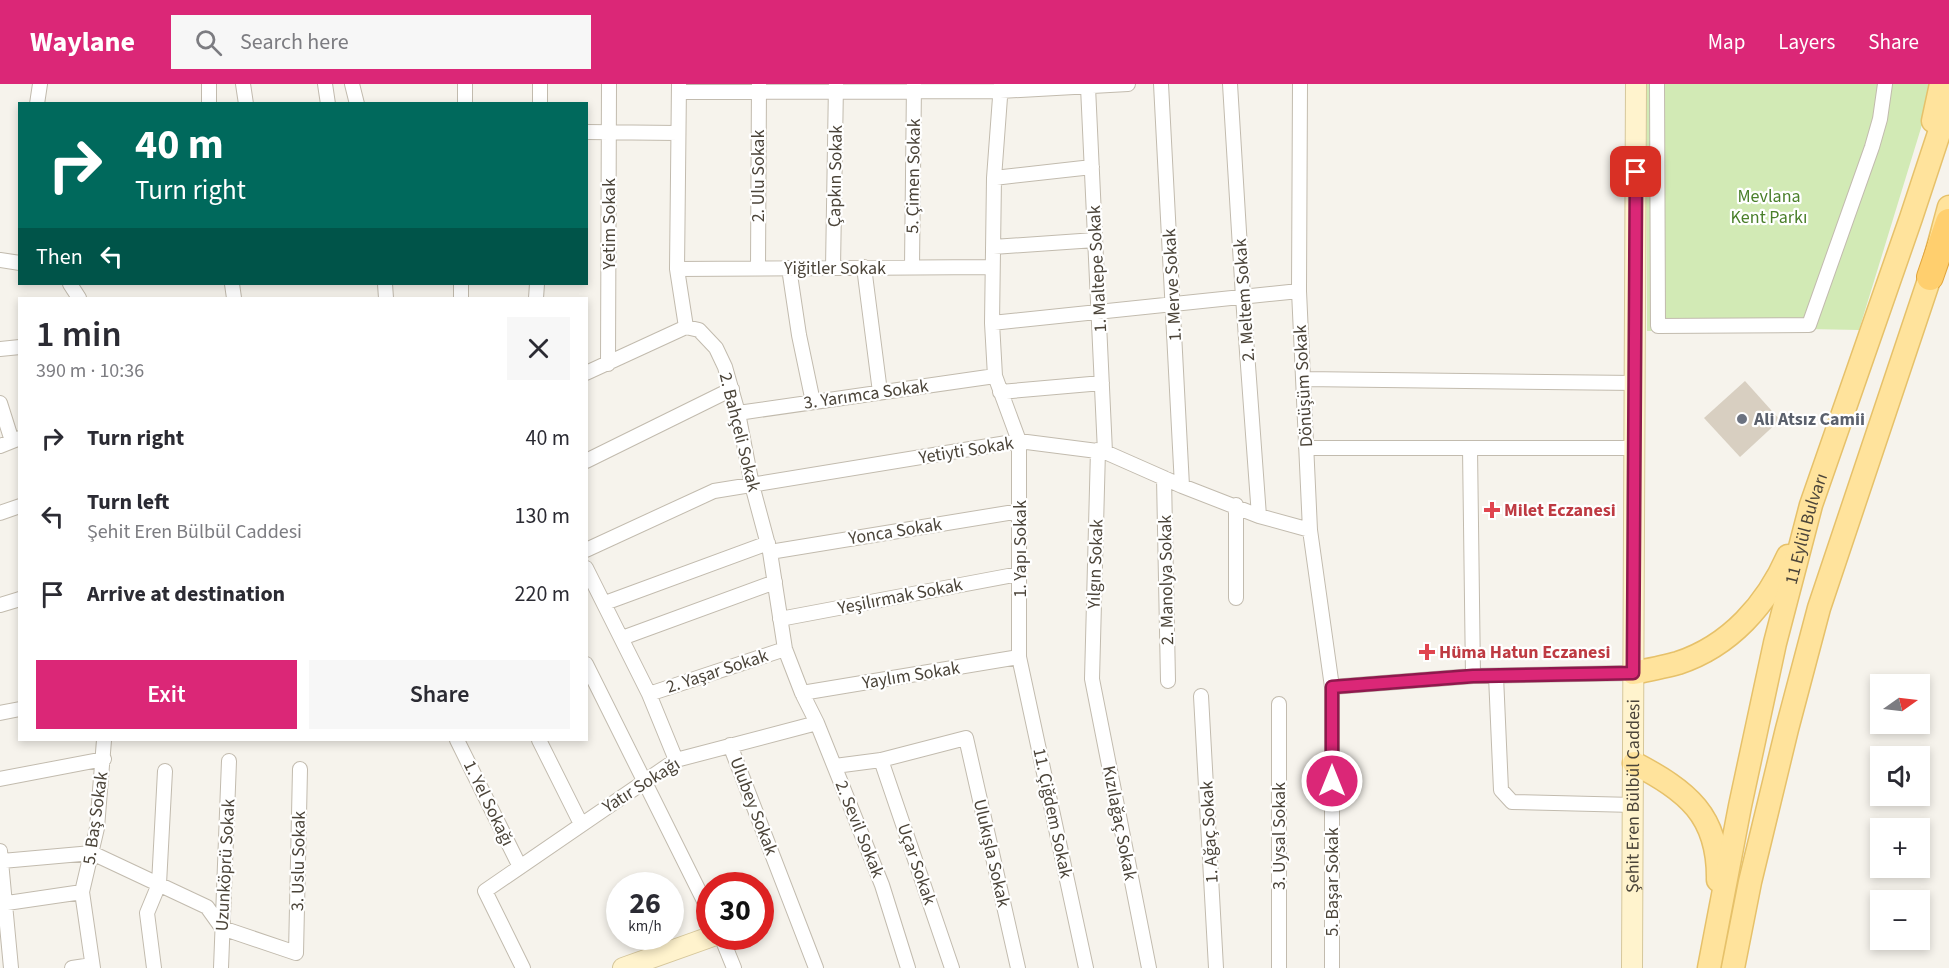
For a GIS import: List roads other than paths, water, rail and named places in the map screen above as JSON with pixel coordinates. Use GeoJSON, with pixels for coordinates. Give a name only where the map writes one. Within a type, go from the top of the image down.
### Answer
{"type":"FeatureCollection","features":[{"type":"Feature","properties":{"kind":"highway"},"geometry":{"type":"LineString","coordinates":[[1930,277],[1949,222]]}},
{"type":"Feature","properties":{"kind":"main road","name":"Şehit Eren Bülbül Caddesi"},"geometry":{"type":"LineString","coordinates":[[1632,968],[1636,84]]}},
{"type":"Feature","properties":{"kind":"main road"},"geometry":{"type":"LineString","coordinates":[[1911,218],[1941,84]]}},
{"type":"Feature","properties":{"kind":"main road","name":"11 Eylül Bulvarı"},"geometry":{"type":"LineString","coordinates":[[1709,968],[1772,655],[1811,505],[1949,103]]}},
{"type":"Feature","properties":{"kind":"main road","name":"11 Eylül Bulvarı"},"geometry":{"type":"LineString","coordinates":[[1733,968],[1753,871],[1819,608],[1930,277],[1949,207]]}},
{"type":"Feature","properties":{"kind":"main road"},"geometry":{"type":"LineString","coordinates":[[1633,673],[1680,662],[1706,650],[1753,615],[1782,571],[1811,505]]}},
{"type":"Feature","properties":{"kind":"main road"},"geometry":{"type":"LineString","coordinates":[[1634,763],[1665,779],[1686,796],[1700,812],[1713,835],[1718,861],[1717,932]]}},
{"type":"Feature","properties":{"kind":"main road"},"geometry":{"type":"LineString","coordinates":[[623,968],[696,942]]}},
{"type":"Feature","properties":{"kind":"street"},"geometry":{"type":"LineString","coordinates":[[37,102],[40,84]]}},
{"type":"Feature","properties":{"kind":"street"},"geometry":{"type":"LineString","coordinates":[[208,84],[209,102]]}},
{"type":"Feature","properties":{"kind":"street"},"geometry":{"type":"LineString","coordinates":[[243,84],[246,102]]}},
{"type":"Feature","properties":{"kind":"street"},"geometry":{"type":"LineString","coordinates":[[325,84],[328,102]]}},
{"type":"Feature","properties":{"kind":"street"},"geometry":{"type":"LineString","coordinates":[[352,84],[356,102]]}},
{"type":"Feature","properties":{"kind":"street"},"geometry":{"type":"LineString","coordinates":[[465,84],[465,102]]}},
{"type":"Feature","properties":{"kind":"street"},"geometry":{"type":"LineString","coordinates":[[540,84],[540,102]]}},
{"type":"Feature","properties":{"kind":"street","name":"Yetim Sokak"},"geometry":{"type":"LineString","coordinates":[[609,84],[609,364]]}},
{"type":"Feature","properties":{"kind":"street"},"geometry":{"type":"LineString","coordinates":[[588,372],[686,327],[678,269],[679,88],[1088,87],[1128,84]]}},
{"type":"Feature","properties":{"kind":"street","name":"1. Merve Sokak"},"geometry":{"type":"LineString","coordinates":[[1161,84],[1182,486]]}},
{"type":"Feature","properties":{"kind":"street","name":"2. Meltem Sokak"},"geometry":{"type":"LineString","coordinates":[[1230,84],[1259,516]]}},
{"type":"Feature","properties":{"kind":"street","name":"Dönüşüm Sokak"},"geometry":{"type":"LineString","coordinates":[[1300,84],[1299,291],[1310,530],[1332,687]]}},
{"type":"Feature","properties":{"kind":"street"},"geometry":{"type":"LineString","coordinates":[[1657,84],[1658,326],[1809,325],[1870,155],[1880,119],[1885,84]]}},
{"type":"Feature","properties":{"kind":"street","name":"5. Çimen Sokak"},"geometry":{"type":"LineString","coordinates":[[912,267],[914,87]]}},
{"type":"Feature","properties":{"kind":"street"},"geometry":{"type":"LineString","coordinates":[[1001,87],[994,178],[992,323],[995,376],[1019,441]]}},
{"type":"Feature","properties":{"kind":"street","name":"1. Maltepe Sokak"},"geometry":{"type":"LineString","coordinates":[[1088,87],[1102,383],[1101,451]]}},
{"type":"Feature","properties":{"kind":"street","name":"2. Ulu Sokak"},"geometry":{"type":"LineString","coordinates":[[758,268],[759,88]]}},
{"type":"Feature","properties":{"kind":"street","name":"Çapkın Sokak"},"geometry":{"type":"LineString","coordinates":[[833,268],[836,88]]}},
{"type":"Feature","properties":{"kind":"street"},"geometry":{"type":"LineString","coordinates":[[588,132],[678,133]]}},
{"type":"Feature","properties":{"kind":"street"},"geometry":{"type":"LineString","coordinates":[[994,178],[1092,167]]}},
{"type":"Feature","properties":{"kind":"street"},"geometry":{"type":"LineString","coordinates":[[993,247],[1095,240]]}},
{"type":"Feature","properties":{"kind":"street"},"geometry":{"type":"LineString","coordinates":[[0,260],[18,263]]}},
{"type":"Feature","properties":{"kind":"street"},"geometry":{"type":"LineString","coordinates":[[864,267],[880,392]]}},
{"type":"Feature","properties":{"kind":"street","name":"Yiğitler Sokak"},"geometry":{"type":"LineString","coordinates":[[678,269],[992,267]]}},
{"type":"Feature","properties":{"kind":"street"},"geometry":{"type":"LineString","coordinates":[[789,268],[799,335],[813,402]]}},
{"type":"Feature","properties":{"kind":"street"},"geometry":{"type":"LineString","coordinates":[[992,323],[1299,291]]}},
{"type":"Feature","properties":{"kind":"street","name":"2. Bahçeli Sokak"},"geometry":{"type":"LineString","coordinates":[[686,327],[699,330],[716,348],[732,389],[752,485],[769,548],[785,649],[802,693]]}},
{"type":"Feature","properties":{"kind":"street"},"geometry":{"type":"LineString","coordinates":[[0,350],[18,346]]}},
{"type":"Feature","properties":{"kind":"street","name":"3. Yarımca Sokak"},"geometry":{"type":"LineString","coordinates":[[738,412],[995,376]]}},
{"type":"Feature","properties":{"kind":"street"},"geometry":{"type":"LineString","coordinates":[[1303,379],[1635,383]]}},
{"type":"Feature","properties":{"kind":"street"},"geometry":{"type":"LineString","coordinates":[[999,392],[1102,383]]}},
{"type":"Feature","properties":{"kind":"street"},"geometry":{"type":"LineString","coordinates":[[588,460],[732,389]]}},
{"type":"Feature","properties":{"kind":"street"},"geometry":{"type":"LineString","coordinates":[[0,403],[10,442]]}},
{"type":"Feature","properties":{"kind":"street","name":"Yetiyti Sokak"},"geometry":{"type":"LineString","coordinates":[[588,549],[714,491],[1019,441],[1101,451],[1259,516],[1310,530]]}},
{"type":"Feature","properties":{"kind":"street","name":"1. Yapı Sokak"},"geometry":{"type":"LineString","coordinates":[[1019,441],[1019,657]]}},
{"type":"Feature","properties":{"kind":"street"},"geometry":{"type":"LineString","coordinates":[[1306,448],[1634,448]]}},
{"type":"Feature","properties":{"kind":"street"},"geometry":{"type":"LineString","coordinates":[[1470,448],[1473,676]]}},
{"type":"Feature","properties":{"kind":"street","name":"Yılgın Sokak"},"geometry":{"type":"LineString","coordinates":[[1092,679],[1101,451]]}},
{"type":"Feature","properties":{"kind":"street","name":"2. Manolya Sokak"},"geometry":{"type":"LineString","coordinates":[[1164,478],[1168,681]]}},
{"type":"Feature","properties":{"kind":"street"},"geometry":{"type":"LineString","coordinates":[[1236,505],[1236,598]]}},
{"type":"Feature","properties":{"kind":"street"},"geometry":{"type":"LineString","coordinates":[[0,513],[18,507]]}},
{"type":"Feature","properties":{"kind":"street","name":"Yonca Sokak"},"geometry":{"type":"LineString","coordinates":[[604,603],[769,548],[1020,511]]}},
{"type":"Feature","properties":{"kind":"street"},"geometry":{"type":"LineString","coordinates":[[588,571],[649,694],[676,760]]}},
{"type":"Feature","properties":{"kind":"street","name":"Yeşilırmak Sokak"},"geometry":{"type":"LineString","coordinates":[[780,619],[1019,574]]}},
{"type":"Feature","properties":{"kind":"street"},"geometry":{"type":"LineString","coordinates":[[622,638],[775,582]]}},
{"type":"Feature","properties":{"kind":"street"},"geometry":{"type":"LineString","coordinates":[[0,605],[18,601]]}},
{"type":"Feature","properties":{"kind":"street","name":"2. Yaşar Sokak"},"geometry":{"type":"LineString","coordinates":[[649,694],[785,649]]}},
{"type":"Feature","properties":{"kind":"street","name":"Yaylım Sokak"},"geometry":{"type":"LineString","coordinates":[[802,693],[1019,657]]}},
{"type":"Feature","properties":{"kind":"street","name":"11. Çiğdem Sokak"},"geometry":{"type":"LineString","coordinates":[[1019,657],[1086,968]]}},
{"type":"Feature","properties":{"kind":"street"},"geometry":{"type":"LineString","coordinates":[[588,668],[696,885]]}},
{"type":"Feature","properties":{"kind":"street"},"geometry":{"type":"LineString","coordinates":[[1332,687],[1473,676],[1633,673]]}},
{"type":"Feature","properties":{"kind":"street"},"geometry":{"type":"LineString","coordinates":[[1496,676],[1502,790],[1512,802],[1634,805]]}},
{"type":"Feature","properties":{"kind":"street","name":"Kızılağaç Sokak"},"geometry":{"type":"LineString","coordinates":[[1092,679],[1149,968]]}},
{"type":"Feature","properties":{"kind":"street","name":"5. Başar Sokak"},"geometry":{"type":"LineString","coordinates":[[1332,687],[1332,968]]}},
{"type":"Feature","properties":{"kind":"street","name":"2. Sevil Sokak"},"geometry":{"type":"LineString","coordinates":[[802,693],[835,766],[882,885],[908,968]]}},
{"type":"Feature","properties":{"kind":"street","name":"1. Ağaç Sokak"},"geometry":{"type":"LineString","coordinates":[[1201,696],[1216,968]]}},
{"type":"Feature","properties":{"kind":"street","name":"3. Uysal Sokak"},"geometry":{"type":"LineString","coordinates":[[1279,704],[1279,968]]}},
{"type":"Feature","properties":{"kind":"street"},"geometry":{"type":"LineString","coordinates":[[0,713],[18,709]]}},
{"type":"Feature","properties":{"kind":"street","name":"Yatır Sokağı"},"geometry":{"type":"LineString","coordinates":[[523,968],[485,891],[676,760],[817,723]]}},
{"type":"Feature","properties":{"kind":"street","name":"Ulukışla Sokak"},"geometry":{"type":"LineString","coordinates":[[881,760],[966,738],[1018,968]]}},
{"type":"Feature","properties":{"kind":"street","name":"5. Baş Sokak"},"geometry":{"type":"LineString","coordinates":[[93,966],[82,892],[98,828],[104,741]]}},
{"type":"Feature","properties":{"kind":"street","name":"1. Yel Sokağı"},"geometry":{"type":"LineString","coordinates":[[458,741],[520,867]]}},
{"type":"Feature","properties":{"kind":"street"},"geometry":{"type":"LineString","coordinates":[[540,741],[581,824]]}},
{"type":"Feature","properties":{"kind":"street","name":"Ulubey Sokak"},"geometry":{"type":"LineString","coordinates":[[730,745],[816,968]]}},
{"type":"Feature","properties":{"kind":"street"},"geometry":{"type":"LineString","coordinates":[[0,779],[104,759]]}},
{"type":"Feature","properties":{"kind":"street"},"geometry":{"type":"LineString","coordinates":[[835,766],[881,760]]}},
{"type":"Feature","properties":{"kind":"street","name":"Uçar Sokak"},"geometry":{"type":"LineString","coordinates":[[881,760],[952,968]]}},
{"type":"Feature","properties":{"kind":"street","name":"Uzunköprü Sokak"},"geometry":{"type":"LineString","coordinates":[[221,968],[230,761]]}},
{"type":"Feature","properties":{"kind":"street","name":"3. Uslu Sokak"},"geometry":{"type":"LineString","coordinates":[[222,928],[296,953],[300,769]]}},
{"type":"Feature","properties":{"kind":"street"},"geometry":{"type":"LineString","coordinates":[[154,968],[147,913],[159,884],[165,771]]}},
{"type":"Feature","properties":{"kind":"street"},"geometry":{"type":"LineString","coordinates":[[10,968],[1,856],[92,854],[207,907],[222,928]]}},
{"type":"Feature","properties":{"kind":"street"},"geometry":{"type":"LineString","coordinates":[[3,903],[82,892]]}},
{"type":"Feature","properties":{"kind":"street"},"geometry":{"type":"LineString","coordinates":[[727,950],[734,968]]}},
{"type":"Feature","properties":{"kind":"street"},"geometry":{"type":"LineString","coordinates":[[72,968],[93,966]]}},
{"type":"Feature","properties":{"kind":"place","name":"Ali Atsız Camii"},"geometry":{"type":"Point","coordinates":[1742,419]}},
{"type":"Feature","properties":{"kind":"place","name":"Milet Eczanesi"},"geometry":{"type":"Point","coordinates":[1492,510]}},
{"type":"Feature","properties":{"kind":"place","name":"Hüma Hatun Eczanesi"},"geometry":{"type":"Point","coordinates":[1427,652]}},
{"type":"Feature","properties":{"kind":"park label","name":"Mevlana Kent Parkı"},"geometry":{"type":"Point","coordinates":[1769,206]}}]}
